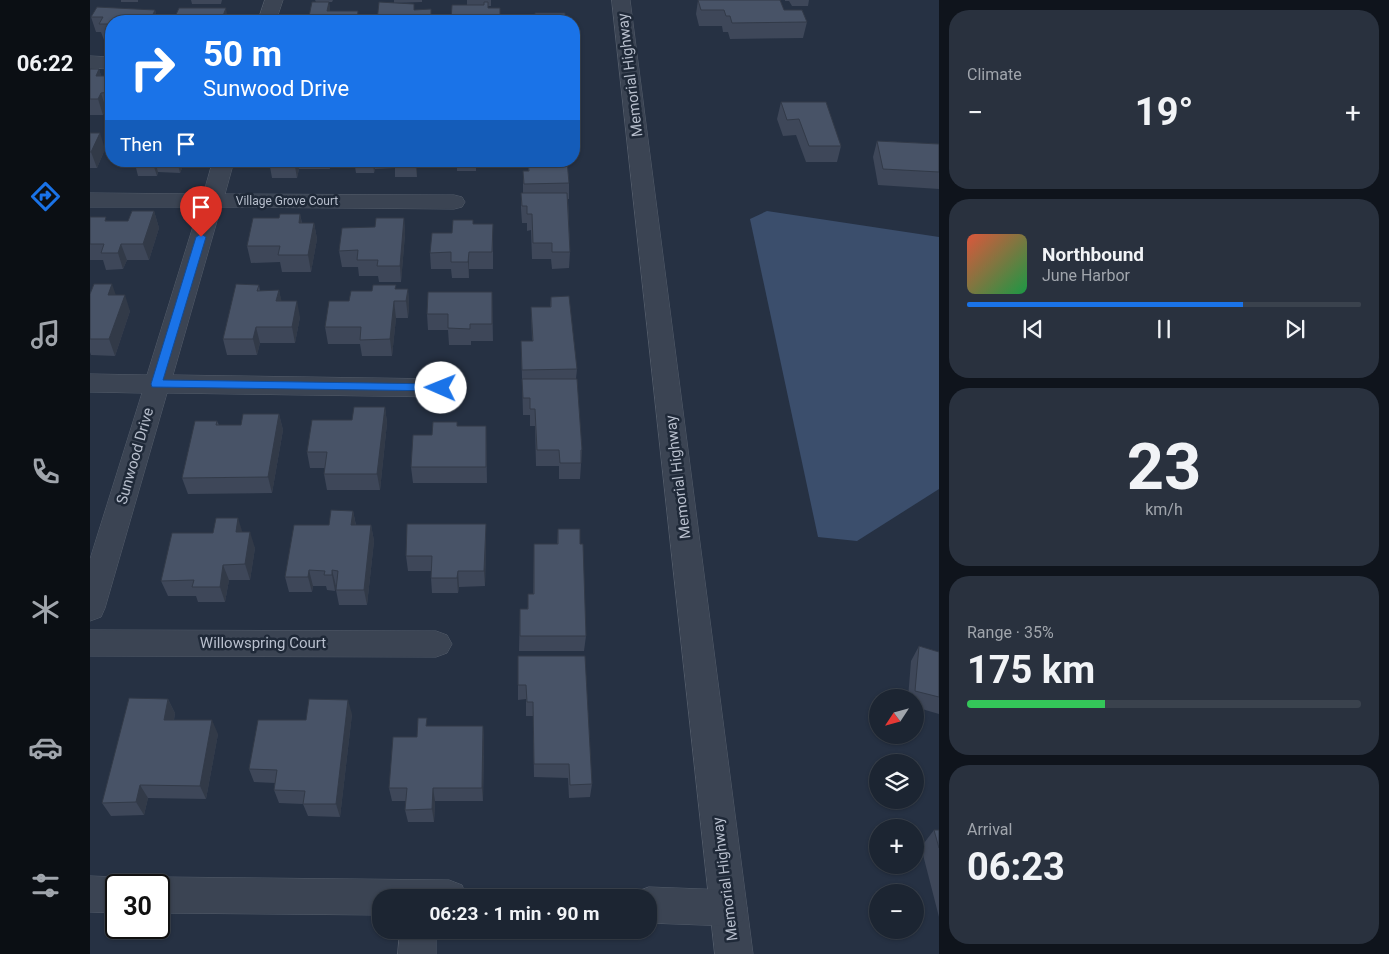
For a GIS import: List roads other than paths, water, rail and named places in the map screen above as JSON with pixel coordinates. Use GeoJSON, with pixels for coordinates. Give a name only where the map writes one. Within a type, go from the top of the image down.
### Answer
{"type":"FeatureCollection","features":[{"type":"Feature","properties":{"kind":"street"},"geometry":{"type":"LineString","coordinates":[[269,15],[274,0]]}},
{"type":"Feature","properties":{"kind":"street","name":"Memorial Highway"},"geometry":{"type":"LineString","coordinates":[[621,0],[734,954]]}},
{"type":"Feature","properties":{"kind":"street"},"geometry":{"type":"LineString","coordinates":[[90,62],[105,62]]}},
{"type":"Feature","properties":{"kind":"street","name":"Sunwood Drive"},"geometry":{"type":"LineString","coordinates":[[90,608],[222,167]]}},
{"type":"Feature","properties":{"kind":"street","name":"Village Grove Court"},"geometry":{"type":"LineString","coordinates":[[90,200],[454,202]]}},
{"type":"Feature","properties":{"kind":"street"},"geometry":{"type":"LineString","coordinates":[[90,383],[441,388]]}},
{"type":"Feature","properties":{"kind":"street","name":"Willowspring Court"},"geometry":{"type":"LineString","coordinates":[[90,642],[436,644]]}},
{"type":"Feature","properties":{"kind":"street"},"geometry":{"type":"LineString","coordinates":[[90,894],[105,894]]}},
{"type":"Feature","properties":{"kind":"street"},"geometry":{"type":"LineString","coordinates":[[170,895],[372,903]]}},
{"type":"Feature","properties":{"kind":"street"},"geometry":{"type":"LineString","coordinates":[[657,905],[729,908]]}},
{"type":"Feature","properties":{"kind":"street"},"geometry":{"type":"LineString","coordinates":[[417,954],[420,939]]}},
{"type":"Feature","properties":{"kind":"water"},"geometry":{"type":"Polygon","coordinates":[[[767,211],[939,237],[939,489],[857,541],[818,537],[750,219],[767,211]]]}}]}
